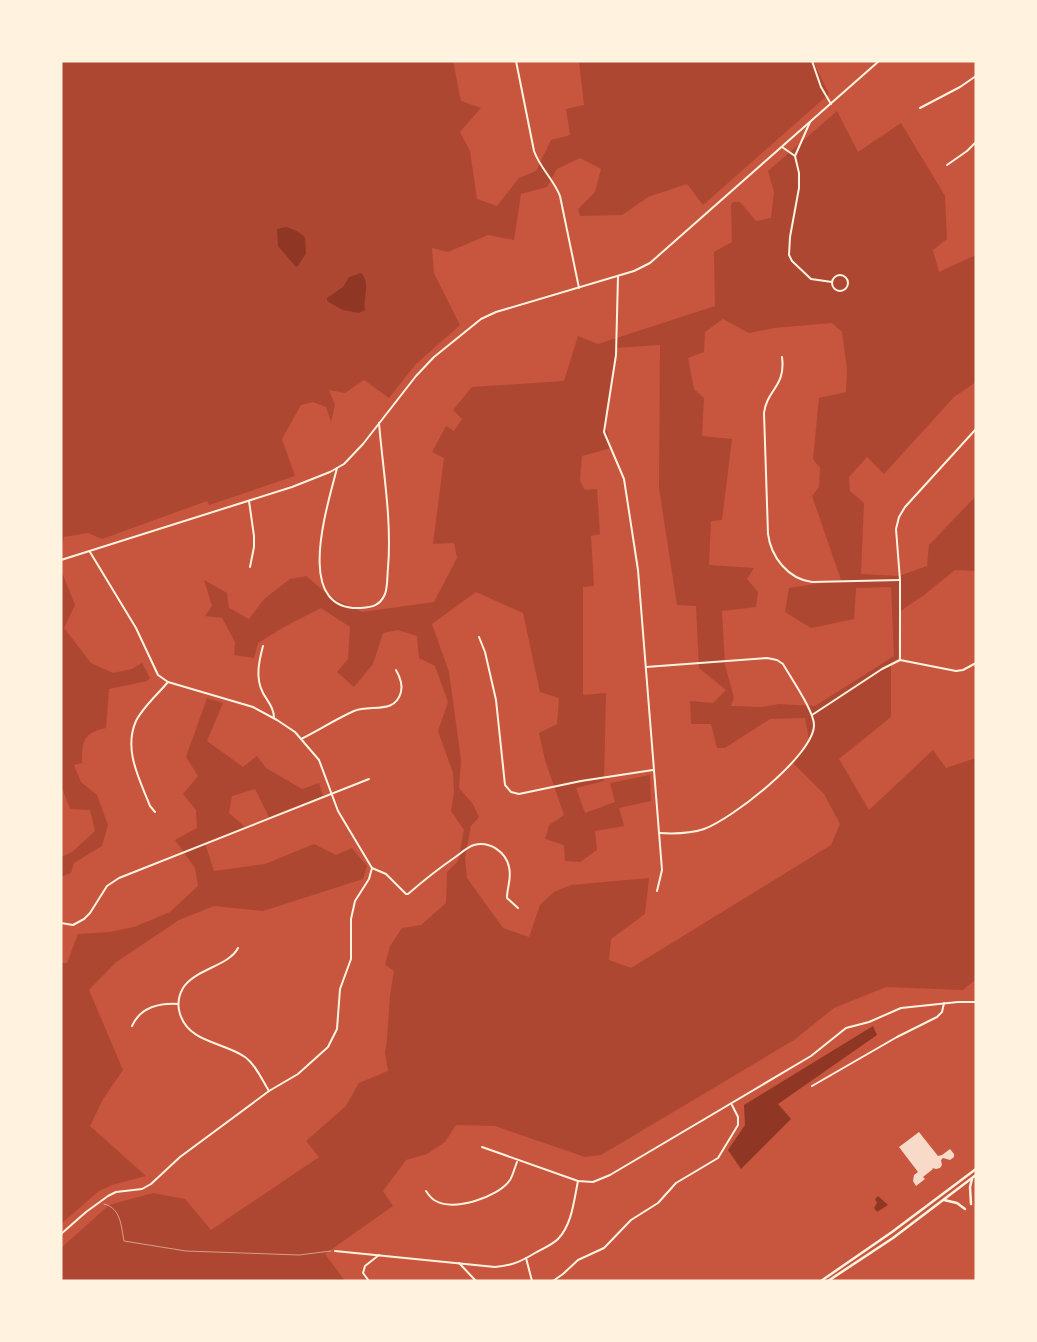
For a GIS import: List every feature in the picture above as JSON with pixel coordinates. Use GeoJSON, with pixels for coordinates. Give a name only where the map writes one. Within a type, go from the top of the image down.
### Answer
{"type":"FeatureCollection","features":[{"type":"Feature","properties":{"kind":"highway"},"geometry":{"type":"LineString","coordinates":[[820,1281],[917,1214],[976,1169]]}},
{"type":"Feature","properties":{"kind":"highway"},"geometry":{"type":"LineString","coordinates":[[828,1281],[893,1238],[976,1175]]}},
{"type":"Feature","properties":{"kind":"highway"},"geometry":{"type":"LineString","coordinates":[[971,1204],[970,1187],[972,1178]]}},
{"type":"Feature","properties":{"kind":"highway"},"geometry":{"type":"LineString","coordinates":[[944,1200],[958,1203],[965,1208]]}},
{"type":"Feature","properties":{"kind":"street"},"geometry":{"type":"LineString","coordinates":[[516,61],[534,151],[560,196],[579,288]]}},
{"type":"Feature","properties":{"kind":"street"},"geometry":{"type":"LineString","coordinates":[[812,61],[820,87],[831,104]]}},
{"type":"Feature","properties":{"kind":"street"},"geometry":{"type":"LineString","coordinates":[[61,560],[292,487],[337,468],[351,458],[428,363],[481,319],[496,312],[618,276],[642,267],[656,258],[879,61]]}},
{"type":"Feature","properties":{"kind":"street"},"geometry":{"type":"LineString","coordinates":[[920,108],[960,87],[976,76]]}},
{"type":"Feature","properties":{"kind":"street"},"geometry":{"type":"LineString","coordinates":[[810,122],[795,156],[799,173],[799,188],[789,254],[796,266],[812,279],[832,282]]}},
{"type":"Feature","properties":{"kind":"street"},"geometry":{"type":"LineString","coordinates":[[947,165],[967,152],[976,142]]}},
{"type":"Feature","properties":{"kind":"street"},"geometry":{"type":"LineString","coordinates":[[782,147],[795,156]]}},
{"type":"Feature","properties":{"kind":"street"},"geometry":{"type":"LineString","coordinates":[[841,275],[846,278],[848,284],[841,291],[835,289],[832,282],[834,278],[841,275]]}},
{"type":"Feature","properties":{"kind":"street"},"geometry":{"type":"LineString","coordinates":[[618,276],[616,355],[604,432],[622,471],[638,570],[662,870],[657,891]]}},
{"type":"Feature","properties":{"kind":"street"},"geometry":{"type":"LineString","coordinates":[[782,357],[782,376],[767,402],[764,413],[768,534],[773,554],[788,571],[802,581],[900,580]]}},
{"type":"Feature","properties":{"kind":"street"},"geometry":{"type":"LineString","coordinates":[[337,468],[320,546],[321,581],[328,596],[340,604],[349,608],[374,607],[380,603],[386,591],[390,543],[379,424]]}},
{"type":"Feature","properties":{"kind":"street"},"geometry":{"type":"LineString","coordinates":[[900,660],[900,580],[896,529],[901,513],[976,430]]}},
{"type":"Feature","properties":{"kind":"street"},"geometry":{"type":"LineString","coordinates":[[249,501],[254,536],[250,567]]}},
{"type":"Feature","properties":{"kind":"street"},"geometry":{"type":"LineString","coordinates":[[90,552],[136,628],[158,675],[168,682],[253,707],[288,726],[301,739],[319,760],[346,826],[354,836],[372,868],[386,874],[408,894],[469,847],[485,846],[500,851],[505,856],[510,870],[507,898],[518,908]]}},
{"type":"Feature","properties":{"kind":"street"},"geometry":{"type":"LineString","coordinates":[[479,637],[485,652],[496,700],[502,765],[506,784],[511,792],[518,794],[581,781],[654,770]]}},
{"type":"Feature","properties":{"kind":"street"},"geometry":{"type":"LineString","coordinates":[[263,646],[258,667],[259,677],[261,690],[274,711],[274,718]]}},
{"type":"Feature","properties":{"kind":"street"},"geometry":{"type":"LineString","coordinates":[[646,667],[767,658],[777,660],[784,664],[812,714],[814,727],[812,736],[784,770],[748,803],[721,821],[699,831],[680,834],[659,833]]}},
{"type":"Feature","properties":{"kind":"street"},"geometry":{"type":"LineString","coordinates":[[812,714],[882,669],[900,660],[956,671],[964,670],[976,663]]}},
{"type":"Feature","properties":{"kind":"street"},"geometry":{"type":"LineString","coordinates":[[301,739],[355,711],[384,708],[392,705],[398,699],[402,689],[396,670]]}},
{"type":"Feature","properties":{"kind":"street"},"geometry":{"type":"LineString","coordinates":[[155,812],[150,806],[133,762],[131,745],[136,722],[168,682]]}},
{"type":"Feature","properties":{"kind":"street"},"geometry":{"type":"LineString","coordinates":[[61,923],[73,925],[84,920],[107,886],[119,878],[369,779]]}},
{"type":"Feature","properties":{"kind":"street"},"geometry":{"type":"LineString","coordinates":[[61,1234],[98,1202],[116,1192],[142,1189],[151,1184],[180,1157],[269,1091],[286,1083],[313,1062],[328,1047],[337,1029],[340,989],[352,959],[353,909],[355,901],[369,879],[372,868]]}},
{"type":"Feature","properties":{"kind":"street"},"geometry":{"type":"LineString","coordinates":[[238,948],[232,955],[197,975],[189,982],[182,991],[178,1004],[182,1020],[189,1030],[246,1058],[253,1065],[269,1091]]}},
{"type":"Feature","properties":{"kind":"street"},"geometry":{"type":"LineString","coordinates":[[482,1148],[578,1182],[593,1182],[610,1176],[731,1105],[811,1056],[846,1028],[869,1022],[901,1008],[944,1003],[976,1002]]}},
{"type":"Feature","properties":{"kind":"street"},"geometry":{"type":"LineString","coordinates":[[812,1086],[897,1037],[937,1017],[942,1012],[944,1003]]}},
{"type":"Feature","properties":{"kind":"street"},"geometry":{"type":"LineString","coordinates":[[132,1026],[137,1017],[154,1006],[178,1004]]}},
{"type":"Feature","properties":{"kind":"street"},"geometry":{"type":"LineString","coordinates":[[553,1281],[578,1260],[604,1248],[631,1220],[658,1203],[676,1183],[718,1158],[738,1125],[737,1114],[731,1105]]}},
{"type":"Feature","properties":{"kind":"street"},"geometry":{"type":"LineString","coordinates":[[426,1191],[434,1200],[444,1203],[473,1202],[487,1198],[510,1180],[517,1161]]}},
{"type":"Feature","properties":{"kind":"street"},"geometry":{"type":"LineString","coordinates":[[336,1251],[496,1267],[506,1266],[526,1258],[556,1241],[566,1229],[578,1182]]}},
{"type":"Feature","properties":{"kind":"street"},"geometry":{"type":"LineString","coordinates":[[369,1281],[363,1274],[365,1266],[379,1255]]}},
{"type":"Feature","properties":{"kind":"street"},"geometry":{"type":"LineString","coordinates":[[526,1258],[532,1281]]}},
{"type":"Feature","properties":{"kind":"street"},"geometry":{"type":"LineString","coordinates":[[459,1263],[476,1281]]}},
{"type":"Feature","properties":{"kind":"path"},"geometry":{"type":"LineString","coordinates":[[98,1202],[111,1206],[117,1211],[124,1241],[186,1251],[299,1255],[336,1251]]}},
{"type":"Feature","properties":{"kind":"shaded area"},"geometry":{"type":"Polygon","coordinates":[[[61,61],[453,61],[461,101],[481,108],[460,132],[470,151],[477,199],[497,206],[519,178],[536,171],[551,140],[570,135],[566,109],[584,105],[579,61],[813,61],[829,94],[703,205],[687,184],[648,197],[622,215],[580,216],[578,209],[595,192],[601,169],[580,158],[557,169],[547,187],[521,194],[514,240],[488,235],[448,252],[432,248],[434,273],[460,325],[415,365],[389,398],[364,380],[345,393],[329,390],[335,405],[331,422],[326,407],[313,402],[301,405],[282,439],[295,476],[209,505],[207,501],[102,539],[88,533],[64,537],[61,549],[61,61]]]}},
{"type":"Feature","properties":{"kind":"shaded area"},"geometry":{"type":"Polygon","coordinates":[[[837,111],[858,152],[901,123],[945,196],[947,239],[933,250],[939,272],[976,256],[976,382],[954,397],[884,474],[867,457],[849,477],[850,491],[864,503],[861,574],[899,576],[927,566],[929,545],[976,496],[976,571],[955,570],[899,612],[898,659],[891,663],[891,717],[839,759],[869,810],[933,750],[946,768],[976,758],[976,979],[963,990],[886,987],[834,1008],[794,1040],[601,1155],[585,1157],[495,1126],[456,1125],[445,1142],[427,1154],[406,1160],[383,1191],[393,1206],[325,1254],[345,1281],[61,1281],[61,1248],[109,1205],[153,1193],[185,1199],[211,1230],[319,1157],[306,1141],[346,1106],[359,1083],[388,1071],[385,1053],[394,971],[385,965],[390,946],[402,928],[421,925],[446,903],[447,872],[458,861],[464,830],[451,811],[454,792],[453,773],[438,731],[448,702],[435,666],[419,658],[417,636],[398,630],[383,633],[373,664],[354,687],[337,672],[348,659],[350,627],[321,608],[258,643],[254,658],[234,655],[235,642],[222,618],[205,616],[212,606],[204,580],[227,593],[229,608],[249,619],[264,599],[290,579],[306,576],[332,598],[362,612],[434,602],[457,558],[454,543],[433,544],[444,458],[432,452],[446,426],[454,431],[462,419],[453,410],[472,387],[564,381],[578,336],[598,344],[715,306],[714,252],[732,242],[731,204],[733,202],[740,202],[756,221],[771,218],[774,192],[768,171],[837,111]],[[723,319],[705,332],[704,352],[688,358],[694,389],[704,398],[702,436],[732,439],[722,520],[711,521],[709,565],[754,568],[747,579],[758,592],[756,607],[722,611],[725,665],[734,698],[731,706],[762,707],[779,704],[815,706],[894,656],[891,587],[856,588],[854,619],[811,628],[785,612],[789,588],[841,580],[812,496],[819,487],[820,468],[813,459],[819,398],[846,392],[847,369],[842,332],[832,323],[774,328],[749,333],[723,319]],[[660,345],[616,348],[605,423],[611,448],[582,456],[580,481],[585,490],[597,489],[600,534],[591,536],[594,586],[583,587],[583,695],[606,693],[604,781],[576,788],[585,813],[615,802],[610,783],[650,775],[651,801],[619,808],[624,826],[595,831],[597,850],[580,862],[565,861],[564,845],[545,839],[549,825],[564,815],[545,760],[539,733],[557,724],[559,698],[540,692],[523,613],[476,592],[432,624],[449,672],[461,760],[459,788],[473,804],[479,817],[471,826],[465,858],[467,878],[503,928],[529,937],[540,905],[554,892],[571,885],[649,878],[645,914],[611,939],[609,960],[631,968],[831,845],[840,824],[824,794],[793,763],[809,740],[805,718],[770,719],[725,748],[717,748],[711,724],[691,724],[690,701],[713,703],[726,690],[699,668],[696,606],[677,605],[659,488],[660,345]]]}},
{"type":"Feature","properties":{"kind":"shaded area"},"geometry":{"type":"Polygon","coordinates":[[[286,227],[297,231],[305,237],[306,253],[296,267],[278,246],[277,229],[286,227]]]}},
{"type":"Feature","properties":{"kind":"shaded area"},"geometry":{"type":"Polygon","coordinates":[[[361,273],[366,281],[365,310],[359,313],[343,310],[327,301],[327,298],[343,287],[349,277],[361,273]]]}},
{"type":"Feature","properties":{"kind":"shaded area"},"geometry":{"type":"Polygon","coordinates":[[[61,570],[75,605],[64,628],[91,663],[113,673],[132,669],[142,663],[150,678],[147,681],[109,689],[106,728],[93,732],[85,739],[82,763],[74,765],[81,782],[97,795],[108,825],[102,846],[74,863],[71,873],[61,877],[61,857],[72,852],[95,831],[90,810],[70,809],[61,785],[61,570]]]}},
{"type":"Feature","properties":{"kind":"shaded area"},"geometry":{"type":"Polygon","coordinates":[[[207,698],[223,703],[207,741],[243,767],[257,756],[266,768],[302,789],[319,783],[323,796],[269,817],[255,789],[232,796],[229,813],[245,827],[205,843],[214,871],[265,864],[314,844],[336,855],[352,848],[367,866],[363,879],[263,911],[214,906],[179,920],[115,963],[89,990],[123,1070],[103,1099],[90,1126],[146,1176],[112,1185],[99,1191],[61,1224],[61,963],[67,963],[78,934],[110,932],[134,927],[170,912],[198,886],[195,868],[175,840],[197,828],[196,810],[183,794],[198,776],[186,757],[207,698]]]}},
{"type":"Feature","properties":{"kind":"shaded area"},"geometry":{"type":"Polygon","coordinates":[[[873,1026],[877,1035],[778,1104],[791,1119],[741,1169],[728,1150],[745,1125],[744,1105],[873,1026]]]}},
{"type":"Feature","properties":{"kind":"shaded area"},"geometry":{"type":"Polygon","coordinates":[[[878,1196],[888,1205],[877,1212],[874,1208],[877,1203],[875,1199],[878,1196]]]}},
{"type":"Feature","properties":{"kind":"building"},"geometry":{"type":"Polygon","coordinates":[[[919,1132],[938,1156],[950,1149],[954,1157],[950,1160],[943,1158],[940,1168],[932,1168],[923,1177],[925,1179],[916,1186],[913,1181],[914,1175],[918,1172],[899,1147],[919,1132]]]}}]}
